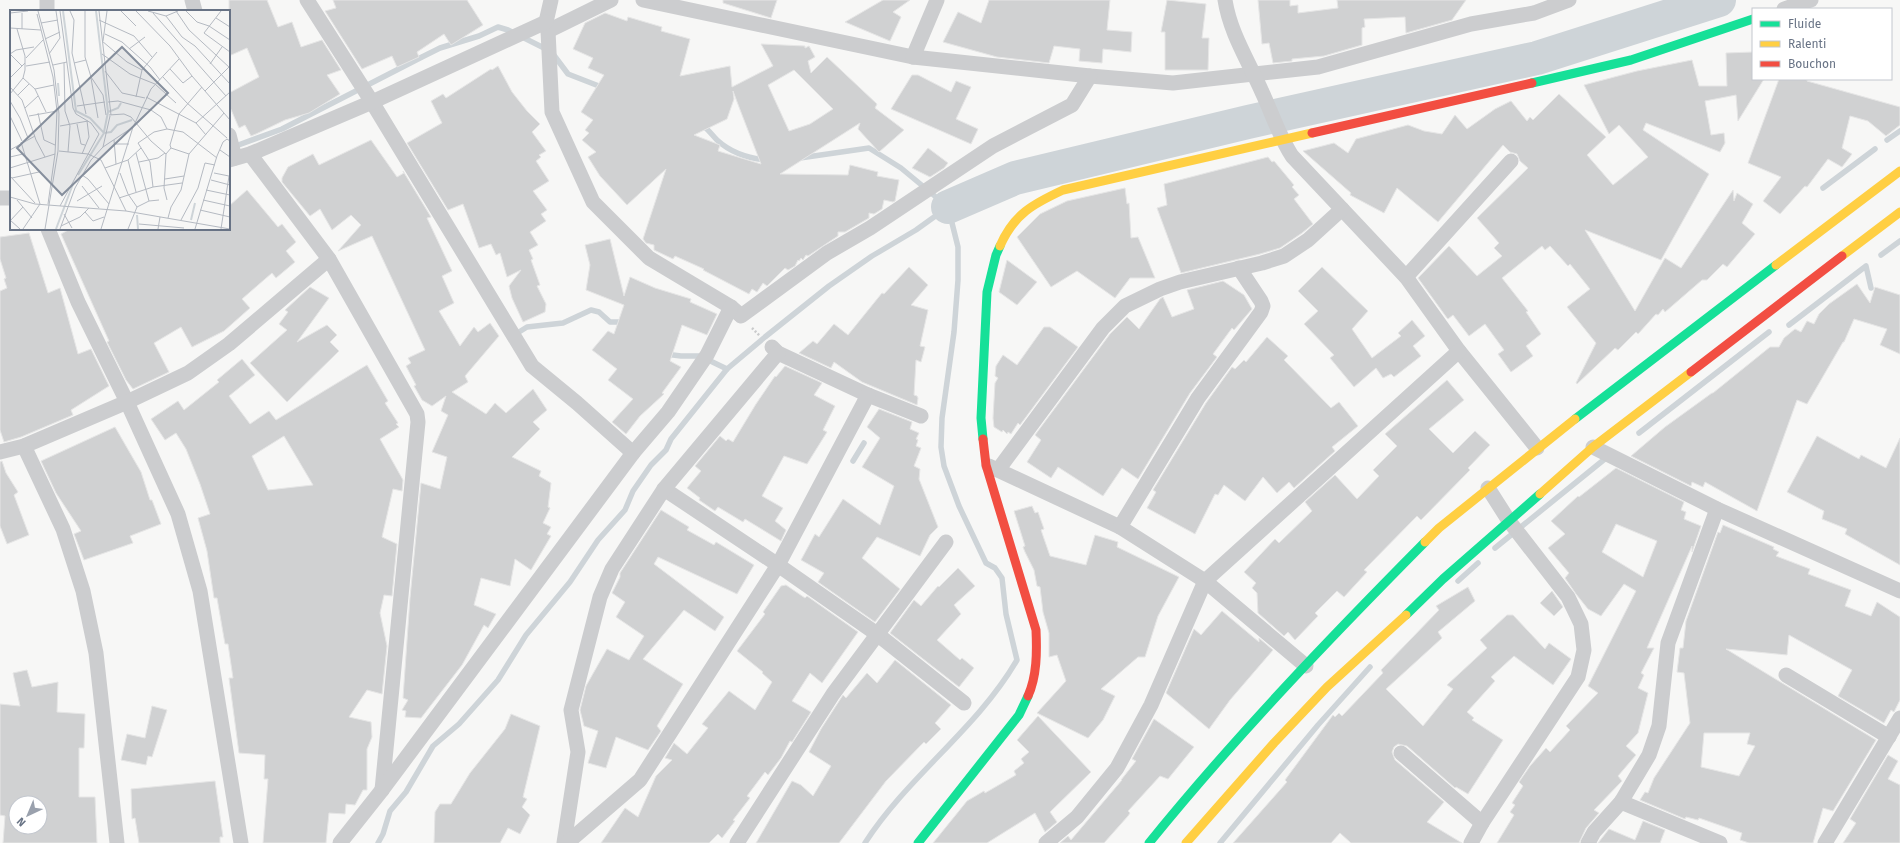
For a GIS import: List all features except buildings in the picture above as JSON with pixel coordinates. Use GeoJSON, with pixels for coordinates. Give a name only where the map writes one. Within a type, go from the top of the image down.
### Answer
{"type":"FeatureCollection","features":[{"type":"Feature","properties":{"kind":"main road"},"geometry":{"type":"LineString","coordinates":[[918,843],[1019,715],[1031,689],[1038,657],[1036,630],[992,467],[981,418],[987,292],[996,255],[1007,230],[1033,204],[1063,190],[1630,60],[1752,19]]}},
{"type":"Feature","properties":{"kind":"main road"},"geometry":{"type":"LineString","coordinates":[[1149,843],[1197,784],[1384,582],[1439,528],[1537,448],[1900,171]]}},
{"type":"Feature","properties":{"kind":"main road"},"geometry":{"type":"LineString","coordinates":[[1193,841],[1274,743],[1328,687],[1393,628],[1443,579],[1593,447],[1900,212]]}},
{"type":"Feature","properties":{"kind":"street"},"geometry":{"type":"LineString","coordinates":[[192,0],[195,10]]}},
{"type":"Feature","properties":{"kind":"street"},"geometry":{"type":"LineString","coordinates":[[307,0],[372,102],[532,366],[577,403],[633,453]]}},
{"type":"Feature","properties":{"kind":"street"},"geometry":{"type":"LineString","coordinates":[[551,0],[547,26],[552,112],[593,202],[650,258],[740,315]]}},
{"type":"Feature","properties":{"kind":"street"},"geometry":{"type":"LineString","coordinates":[[230,143],[232,159],[250,154],[611,0]]}},
{"type":"Feature","properties":{"kind":"street"},"geometry":{"type":"LineString","coordinates":[[643,0],[913,57],[1090,76],[1173,83],[1318,67],[1532,6],[1569,0]]}},
{"type":"Feature","properties":{"kind":"street"},"geometry":{"type":"LineString","coordinates":[[913,57],[937,0]]}},
{"type":"Feature","properties":{"kind":"street"},"geometry":{"type":"LineString","coordinates":[[1225,0],[1236,36],[1282,139],[1292,156],[1406,277],[1459,351],[1537,448]]}},
{"type":"Feature","properties":{"kind":"street"},"geometry":{"type":"LineString","coordinates":[[1787,8],[1811,0]]}},
{"type":"Feature","properties":{"kind":"street"},"geometry":{"type":"LineString","coordinates":[[340,843],[382,790],[633,453],[668,412],[702,362],[740,315],[827,253],[870,228],[993,146],[1072,105],[1090,76]]}},
{"type":"Feature","properties":{"kind":"street"},"geometry":{"type":"LineString","coordinates":[[250,154],[329,259],[413,404],[417,414],[418,422],[382,790]]}},
{"type":"Feature","properties":{"kind":"street"},"geometry":{"type":"LineString","coordinates":[[1406,277],[1511,162]]}},
{"type":"Feature","properties":{"kind":"street"},"geometry":{"type":"LineString","coordinates":[[1306,666],[1205,582],[1120,527],[992,467],[1103,328],[1125,306],[1160,289],[1180,282],[1262,263],[1284,256],[1308,240],[1342,209]]}},
{"type":"Feature","properties":{"kind":"street"},"geometry":{"type":"LineString","coordinates":[[48,230],[78,302],[127,402],[178,514],[200,591],[241,843]]}},
{"type":"Feature","properties":{"kind":"street"},"geometry":{"type":"LineString","coordinates":[[0,452],[24,446],[127,402],[188,373],[229,344],[329,259]]}},
{"type":"Feature","properties":{"kind":"street"},"geometry":{"type":"LineString","coordinates":[[1120,527],[1198,398],[1261,312],[1263,306],[1261,301],[1239,268]]}},
{"type":"Feature","properties":{"kind":"street"},"geometry":{"type":"LineString","coordinates":[[565,843],[578,752],[571,710],[600,597],[612,569],[664,489],[775,350],[868,395],[921,416]]}},
{"type":"Feature","properties":{"kind":"street"},"geometry":{"type":"LineString","coordinates":[[1046,843],[1077,817],[1117,768],[1151,705],[1205,582],[1459,351]]}},
{"type":"Feature","properties":{"kind":"street"},"geometry":{"type":"LineString","coordinates":[[565,843],[640,780],[778,565],[868,395]]}},
{"type":"Feature","properties":{"kind":"street"},"geometry":{"type":"LineString","coordinates":[[24,446],[64,529],[84,591],[97,660],[117,843]]}},
{"type":"Feature","properties":{"kind":"street"},"geometry":{"type":"LineString","coordinates":[[1593,447],[1717,509],[1900,591]]}},
{"type":"Feature","properties":{"kind":"street"},"geometry":{"type":"LineString","coordinates":[[1471,843],[1482,823],[1578,677],[1584,650],[1580,624],[1568,597],[1509,521],[1488,488]]}},
{"type":"Feature","properties":{"kind":"street"},"geometry":{"type":"LineString","coordinates":[[664,489],[778,565],[877,634],[964,703]]}},
{"type":"Feature","properties":{"kind":"street"},"geometry":{"type":"LineString","coordinates":[[1588,843],[1594,832],[1621,802],[1649,755],[1659,726],[1668,644],[1717,509]]}},
{"type":"Feature","properties":{"kind":"street"},"geometry":{"type":"LineString","coordinates":[[737,843],[833,694],[946,542]]}},
{"type":"Feature","properties":{"kind":"street"},"geometry":{"type":"LineString","coordinates":[[1786,675],[1893,737]]}},
{"type":"Feature","properties":{"kind":"street"},"geometry":{"type":"LineString","coordinates":[[1825,843],[1893,737],[1900,718]]}},
{"type":"Feature","properties":{"kind":"street"},"geometry":{"type":"LineString","coordinates":[[1401,753],[1482,823]]}},
{"type":"Feature","properties":{"kind":"street"},"geometry":{"type":"LineString","coordinates":[[1621,802],[1715,842]]}},
{"type":"Feature","properties":{"kind":"waterway"},"geometry":{"type":"LineString","coordinates":[[948,207],[1015,178],[1248,122],[1537,58],[1719,0]]}},
{"type":"Feature","properties":{"kind":"waterway"},"geometry":{"type":"LineString","coordinates":[[233,147],[282,129],[440,48],[479,36],[498,27],[508,30],[546,49]]}},
{"type":"Feature","properties":{"kind":"waterway"},"geometry":{"type":"LineString","coordinates":[[553,54],[568,74],[604,88]]}},
{"type":"Feature","properties":{"kind":"waterway"},"geometry":{"type":"LineString","coordinates":[[702,125],[722,145],[734,152],[752,158],[766,160]]}},
{"type":"Feature","properties":{"kind":"waterway"},"geometry":{"type":"LineString","coordinates":[[1887,140],[1900,131]]}},
{"type":"Feature","properties":{"kind":"waterway"},"geometry":{"type":"LineString","coordinates":[[800,158],[869,148],[901,168],[948,207],[958,247],[958,280],[954,332],[942,418],[941,447],[944,466],[959,506],[986,563],[995,568],[1002,578],[1006,614],[1017,660],[1001,685],[963,731],[901,796],[865,843]]}},
{"type":"Feature","properties":{"kind":"waterway"},"geometry":{"type":"LineString","coordinates":[[1823,188],[1875,149]]}},
{"type":"Feature","properties":{"kind":"waterway"},"geometry":{"type":"LineString","coordinates":[[378,843],[383,834],[390,811],[406,792],[433,746],[459,724],[498,680],[526,635],[570,582],[598,540],[625,510],[633,491],[651,465],[666,450],[671,439],[727,369],[829,286],[872,256],[916,230],[948,207]]}},
{"type":"Feature","properties":{"kind":"waterway"},"geometry":{"type":"LineString","coordinates":[[1881,255],[1900,241]]}},
{"type":"Feature","properties":{"kind":"waterway"},"geometry":{"type":"LineString","coordinates":[[1789,325],[1866,266],[1871,288]]}},
{"type":"Feature","properties":{"kind":"waterway"},"geometry":{"type":"LineString","coordinates":[[519,332],[527,327],[563,323],[591,310],[599,312],[610,322],[625,324]]}},
{"type":"Feature","properties":{"kind":"waterway"},"geometry":{"type":"LineString","coordinates":[[1639,433],[1769,332]]}},
{"type":"Feature","properties":{"kind":"waterway"},"geometry":{"type":"LineString","coordinates":[[665,354],[700,356],[727,369]]}},
{"type":"Feature","properties":{"kind":"waterway"},"geometry":{"type":"LineString","coordinates":[[853,461],[864,443]]}},
{"type":"Feature","properties":{"kind":"waterway"},"geometry":{"type":"LineString","coordinates":[[1495,548],[1606,458]]}},
{"type":"Feature","properties":{"kind":"waterway"},"geometry":{"type":"LineString","coordinates":[[1458,581],[1478,563]]}},
{"type":"Feature","properties":{"kind":"waterway"},"geometry":{"type":"LineString","coordinates":[[1220,843],[1318,725],[1370,667]]}},
{"type":"Feature","properties":{"kind":"traffic: fast"},"geometry":{"type":"LineString","coordinates":[[1532,83],[1631,60],[1752,19]]}},
{"type":"Feature","properties":{"kind":"traffic: fast"},"geometry":{"type":"LineString","coordinates":[[983,439],[981,418],[987,292],[996,255],[1000,246]]}},
{"type":"Feature","properties":{"kind":"traffic: fast"},"geometry":{"type":"LineString","coordinates":[[1575,419],[1776,265]]}},
{"type":"Feature","properties":{"kind":"traffic: fast"},"geometry":{"type":"LineString","coordinates":[[1406,615],[1443,579],[1540,494]]}},
{"type":"Feature","properties":{"kind":"traffic: fast"},"geometry":{"type":"LineString","coordinates":[[1149,843],[1215,765],[1283,689],[1425,542]]}},
{"type":"Feature","properties":{"kind":"traffic: fast"},"geometry":{"type":"LineString","coordinates":[[918,843],[1019,715],[1028,696]]}},
{"type":"Feature","properties":{"kind":"traffic: slow"},"geometry":{"type":"LineString","coordinates":[[1000,246],[1005,235],[1018,218],[1042,200],[1063,190],[1312,133]]}},
{"type":"Feature","properties":{"kind":"traffic: slow"},"geometry":{"type":"LineString","coordinates":[[1776,265],[1900,171]]}},
{"type":"Feature","properties":{"kind":"traffic: slow"},"geometry":{"type":"LineString","coordinates":[[1842,256],[1900,212]]}},
{"type":"Feature","properties":{"kind":"traffic: slow"},"geometry":{"type":"LineString","coordinates":[[1540,494],[1593,447],[1691,372]]}},
{"type":"Feature","properties":{"kind":"traffic: slow"},"geometry":{"type":"LineString","coordinates":[[1425,542],[1439,528],[1575,419]]}},
{"type":"Feature","properties":{"kind":"traffic: slow"},"geometry":{"type":"LineString","coordinates":[[1186,843],[1274,743],[1327,687],[1406,615]]}},
{"type":"Feature","properties":{"kind":"traffic: jam"},"geometry":{"type":"LineString","coordinates":[[1312,133],[1532,83]]}},
{"type":"Feature","properties":{"kind":"traffic: jam"},"geometry":{"type":"LineString","coordinates":[[1691,372],[1842,256]]}},
{"type":"Feature","properties":{"kind":"traffic: jam"},"geometry":{"type":"LineString","coordinates":[[983,439],[986,465],[1036,630],[1035,672],[1028,696]]}}]}
